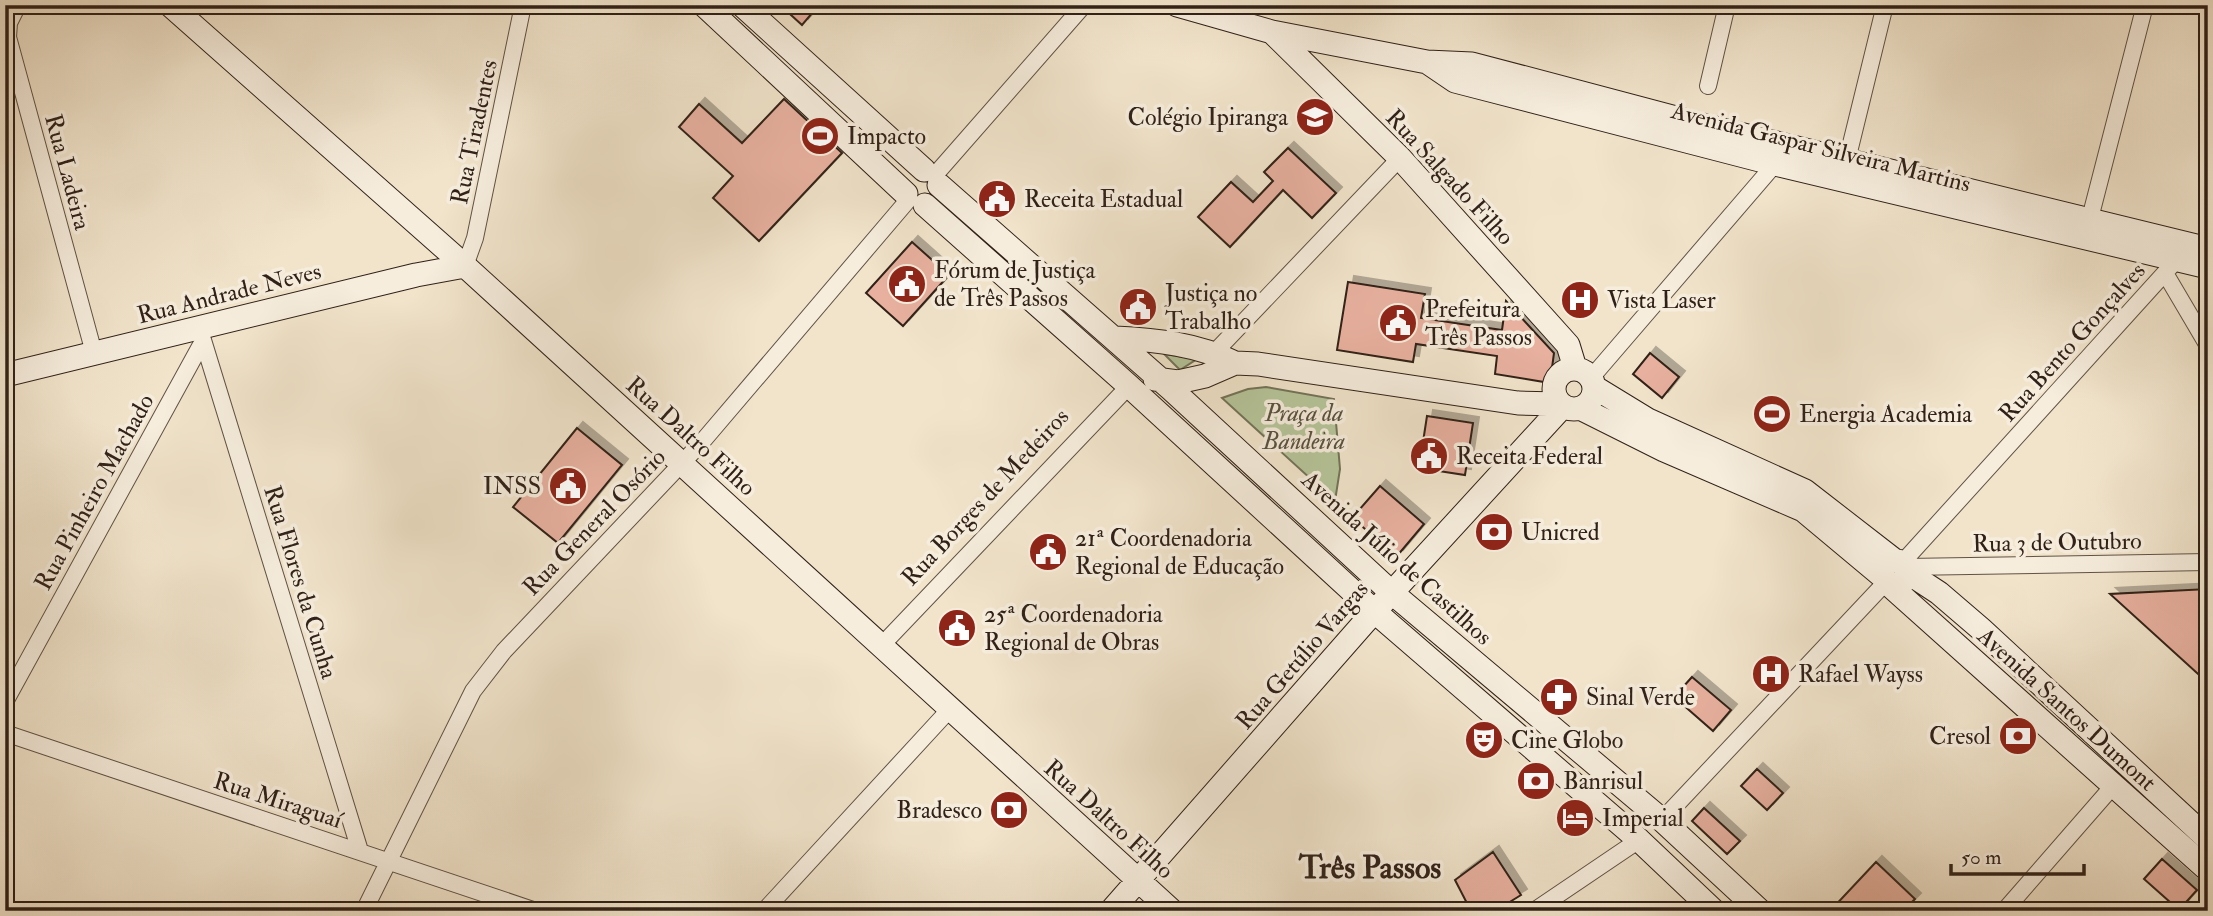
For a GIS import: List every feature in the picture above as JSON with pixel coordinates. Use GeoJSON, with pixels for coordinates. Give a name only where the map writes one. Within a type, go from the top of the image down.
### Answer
{"type":"FeatureCollection","features":[{"type":"Feature","properties":{"kind":"street","name":"Rua Ladeira"},"geometry":{"type":"LineString","coordinates":[[18,5],[9,23],[8,37],[94,353]]}},
{"type":"Feature","properties":{"kind":"street","name":"Rua Daltro Filho"},"geometry":{"type":"LineString","coordinates":[[170,5],[465,266],[1172,911]]}},
{"type":"Feature","properties":{"kind":"street","name":"Rua Tiradentes"},"geometry":{"type":"LineString","coordinates":[[465,266],[475,238],[523,5]]}},
{"type":"Feature","properties":{"kind":"street"},"geometry":{"type":"LineString","coordinates":[[704,5],[913,199],[1129,386],[1374,611],[1639,840],[1701,906]]}},
{"type":"Feature","properties":{"kind":"street","name":"Avenida Júlio de Castilhos"},"geometry":{"type":"LineString","coordinates":[[742,5],[1115,338],[1391,592],[1662,820],[1760,911]]}},
{"type":"Feature","properties":{"kind":"street"},"geometry":{"type":"LineString","coordinates":[[913,199],[935,199],[933,177],[1084,5]]}},
{"type":"Feature","properties":{"kind":"street","name":"Avenida Gaspar Silveira Martins"},"geometry":{"type":"LineString","coordinates":[[1177,5],[1272,32],[1427,62],[1472,64],[1847,160],[2185,256],[2208,267]]}},
{"type":"Feature","properties":{"kind":"street"},"geometry":{"type":"LineString","coordinates":[[1708,86],[1727,5]]}},
{"type":"Feature","properties":{"kind":"street"},"geometry":{"type":"LineString","coordinates":[[1847,160],[1885,5]]}},
{"type":"Feature","properties":{"kind":"street"},"geometry":{"type":"LineString","coordinates":[[2087,228],[2145,5]]}},
{"type":"Feature","properties":{"kind":"street","name":"Rua Salgado Filho"},"geometry":{"type":"LineString","coordinates":[[1272,32],[1399,158],[1568,345],[1586,378]]}},
{"type":"Feature","properties":{"kind":"street","name":"Avenida Gaspar Silveira Martins"},"geometry":{"type":"LineString","coordinates":[[1427,62],[1455,81],[1775,164],[2087,228]]}},
{"type":"Feature","properties":{"kind":"street"},"geometry":{"type":"LineString","coordinates":[[816,110],[834,89]]}},
{"type":"Feature","properties":{"kind":"street"},"geometry":{"type":"LineString","coordinates":[[1214,353],[1399,158]]}},
{"type":"Feature","properties":{"kind":"street"},"geometry":{"type":"LineString","coordinates":[[1586,378],[1563,372],[1555,381],[1554,393],[1568,406],[1589,402],[1586,378],[1775,164]]}},
{"type":"Feature","properties":{"kind":"street"},"geometry":{"type":"LineString","coordinates":[[913,199],[907,177],[916,170],[933,177]]}},
{"type":"Feature","properties":{"kind":"street","name":"Rua General Osório"},"geometry":{"type":"LineString","coordinates":[[364,911],[387,860],[481,681],[504,651],[682,463],[913,199]]}},
{"type":"Feature","properties":{"kind":"street"},"geometry":{"type":"LineString","coordinates":[[2185,256],[2208,346]]}},
{"type":"Feature","properties":{"kind":"street","name":"Rua Bento Gonçalves"},"geometry":{"type":"LineString","coordinates":[[1662,820],[1896,572],[2185,256]]}},
{"type":"Feature","properties":{"kind":"street","name":"Rua Andrade Neves"},"geometry":{"type":"LineString","coordinates":[[5,375],[94,353],[201,334],[465,266]]}},
{"type":"Feature","properties":{"kind":"street","name":"Rua Pinheiro Machado"},"geometry":{"type":"LineString","coordinates":[[5,702],[201,334]]}},
{"type":"Feature","properties":{"kind":"street","name":"Rua Flores da Cunha"},"geometry":{"type":"LineString","coordinates":[[201,334],[360,851]]}},
{"type":"Feature","properties":{"kind":"street"},"geometry":{"type":"LineString","coordinates":[[1115,338],[1159,340],[1214,353],[1235,363]]}},
{"type":"Feature","properties":{"kind":"street","name":"Avenida Santos Dumont"},"geometry":{"type":"LineString","coordinates":[[1129,386],[1142,379],[1178,382],[1205,376],[1235,363],[1258,364],[1518,403],[1568,406],[1803,510],[1896,572],[1939,593],[2208,839]]}},
{"type":"Feature","properties":{"kind":"street","name":"Avenida Santos Dumont"},"geometry":{"type":"LineString","coordinates":[[1586,378],[1648,420],[1805,491],[1896,572],[2113,786],[2208,870]]}},
{"type":"Feature","properties":{"kind":"street","name":"Rua Borges de Medeiros"},"geometry":{"type":"LineString","coordinates":[[881,646],[1129,386]]}},
{"type":"Feature","properties":{"kind":"street","name":"Rua Getúlio Vargas"},"geometry":{"type":"LineString","coordinates":[[1111,911],[1391,592],[1568,406]]}},
{"type":"Feature","properties":{"kind":"street","name":"Rua 3 de Outubro"},"geometry":{"type":"LineString","coordinates":[[1896,572],[2208,562]]}},
{"type":"Feature","properties":{"kind":"street"},"geometry":{"type":"LineString","coordinates":[[764,911],[950,709]]}},
{"type":"Feature","properties":{"kind":"street","name":"Rua Miraguaí"},"geometry":{"type":"LineString","coordinates":[[5,733],[536,911]]}},
{"type":"Feature","properties":{"kind":"street"},"geometry":{"type":"LineString","coordinates":[[2004,911],[2113,786]]}},
{"type":"Feature","properties":{"kind":"street"},"geometry":{"type":"LineString","coordinates":[[1534,911],[1639,840],[1662,820]]}},
{"type":"Feature","properties":{"kind":"green space"},"geometry":{"type":"Polygon","coordinates":[[[1164,354],[1197,359],[1180,370],[1164,354]]]}},
{"type":"Feature","properties":{"kind":"green space","name":"Praça da Bandeira"},"geometry":{"type":"Polygon","coordinates":[[[1266,387],[1334,399],[1340,469],[1335,501],[1222,398],[1248,389],[1266,387]]]}},
{"type":"Feature","properties":{"kind":"building"},"geometry":{"type":"Polygon","coordinates":[[[780,5],[819,5],[802,25],[780,5]]]}},
{"type":"Feature","properties":{"kind":"building"},"geometry":{"type":"Polygon","coordinates":[[[784,99],[842,153],[759,241],[713,198],[733,176],[679,127],[699,104],[742,143],[784,99]]]}},
{"type":"Feature","properties":{"kind":"building"},"geometry":{"type":"Polygon","coordinates":[[[1288,148],[1336,193],[1312,218],[1283,190],[1230,247],[1198,217],[1231,182],[1253,202],[1273,181],[1264,172],[1288,148]]]}},
{"type":"Feature","properties":{"kind":"building","name":"Fórum de Justiça de Três Passos"},"geometry":{"type":"Polygon","coordinates":[[[912,242],[949,275],[903,326],[866,293],[912,242]]]}},
{"type":"Feature","properties":{"kind":"building","name":"Prefeitura Três Passos"},"geometry":{"type":"Polygon","coordinates":[[[1348,282],[1425,294],[1421,318],[1502,330],[1506,301],[1554,353],[1550,383],[1495,374],[1497,356],[1416,344],[1413,362],[1337,350],[1348,282]]]}},
{"type":"Feature","properties":{"kind":"building"},"geometry":{"type":"Polygon","coordinates":[[[1650,353],[1679,377],[1662,398],[1633,374],[1650,353]]]}},
{"type":"Feature","properties":{"kind":"building","name":"Receita Federal"},"geometry":{"type":"Polygon","coordinates":[[[1427,416],[1473,423],[1465,475],[1419,468],[1427,416]]]}},
{"type":"Feature","properties":{"kind":"building","name":"INSS"},"geometry":{"type":"Polygon","coordinates":[[[577,428],[622,465],[558,543],[513,507],[577,428]]]}},
{"type":"Feature","properties":{"kind":"building"},"geometry":{"type":"Polygon","coordinates":[[[1380,486],[1424,524],[1397,556],[1352,518],[1380,486]]]}},
{"type":"Feature","properties":{"kind":"building"},"geometry":{"type":"Polygon","coordinates":[[[2208,589],[2208,683],[2110,594],[2208,589]]]}},
{"type":"Feature","properties":{"kind":"building"},"geometry":{"type":"Polygon","coordinates":[[[1692,677],[1731,710],[1713,731],[1674,697],[1692,677]]]}},
{"type":"Feature","properties":{"kind":"building"},"geometry":{"type":"Polygon","coordinates":[[[1757,769],[1783,793],[1767,810],[1741,786],[1757,769]]]}},
{"type":"Feature","properties":{"kind":"building"},"geometry":{"type":"Polygon","coordinates":[[[1704,808],[1740,841],[1727,854],[1692,821],[1704,808]]]}},
{"type":"Feature","properties":{"kind":"building"},"geometry":{"type":"Polygon","coordinates":[[[1493,852],[1521,895],[1495,911],[1471,911],[1455,880],[1493,852]]]}},
{"type":"Feature","properties":{"kind":"building"},"geometry":{"type":"Polygon","coordinates":[[[2162,859],[2197,890],[2179,910],[2144,879],[2162,859]]]}},
{"type":"Feature","properties":{"kind":"building"},"geometry":{"type":"Polygon","coordinates":[[[1876,862],[1915,899],[1903,911],[1830,911],[1876,862]]]}},
{"type":"Feature","properties":{"kind":"place","name":"Colégio Ipiranga"},"geometry":{"type":"Point","coordinates":[1315,117]}},
{"type":"Feature","properties":{"kind":"place","name":"Impacto"},"geometry":{"type":"Point","coordinates":[820,136]}},
{"type":"Feature","properties":{"kind":"place","name":"Receita Estadual"},"geometry":{"type":"Point","coordinates":[997,199]}},
{"type":"Feature","properties":{"kind":"place","name":"Fórum de Justiça de Três Passos"},"geometry":{"type":"Point","coordinates":[907,284]}},
{"type":"Feature","properties":{"kind":"place","name":"Vista Laser"},"geometry":{"type":"Point","coordinates":[1580,300]}},
{"type":"Feature","properties":{"kind":"place","name":"Justiça no Trabalho"},"geometry":{"type":"Point","coordinates":[1138,307]}},
{"type":"Feature","properties":{"kind":"place","name":"Prefeitura Três Passos"},"geometry":{"type":"Point","coordinates":[1398,323]}},
{"type":"Feature","properties":{"kind":"place","name":"Energia Academia"},"geometry":{"type":"Point","coordinates":[1772,414]}},
{"type":"Feature","properties":{"kind":"place","name":"Receita Federal"},"geometry":{"type":"Point","coordinates":[1429,456]}},
{"type":"Feature","properties":{"kind":"place","name":"INSS"},"geometry":{"type":"Point","coordinates":[568,486]}},
{"type":"Feature","properties":{"kind":"place","name":"Unicred"},"geometry":{"type":"Point","coordinates":[1494,532]}},
{"type":"Feature","properties":{"kind":"place","name":"21ª Coordenadoria Regional de Educação"},"geometry":{"type":"Point","coordinates":[1048,552]}},
{"type":"Feature","properties":{"kind":"place","name":"25ª Coordenadoria Regional de Obras"},"geometry":{"type":"Point","coordinates":[957,628]}},
{"type":"Feature","properties":{"kind":"place","name":"Rafael Wayss"},"geometry":{"type":"Point","coordinates":[1771,674]}},
{"type":"Feature","properties":{"kind":"place","name":"Sinal Verde"},"geometry":{"type":"Point","coordinates":[1559,697]}},
{"type":"Feature","properties":{"kind":"place","name":"Cresol"},"geometry":{"type":"Point","coordinates":[2018,736]}},
{"type":"Feature","properties":{"kind":"place","name":"Cine Globo"},"geometry":{"type":"Point","coordinates":[1484,740]}},
{"type":"Feature","properties":{"kind":"place","name":"Banrisul"},"geometry":{"type":"Point","coordinates":[1536,781]}},
{"type":"Feature","properties":{"kind":"place","name":"Bradesco"},"geometry":{"type":"Point","coordinates":[1009,810]}},
{"type":"Feature","properties":{"kind":"place","name":"Imperial"},"geometry":{"type":"Point","coordinates":[1575,818]}},
{"type":"Feature","properties":{"kind":"district","name":"Três Passos"},"geometry":{"type":"Point","coordinates":[1370,867]}}]}
